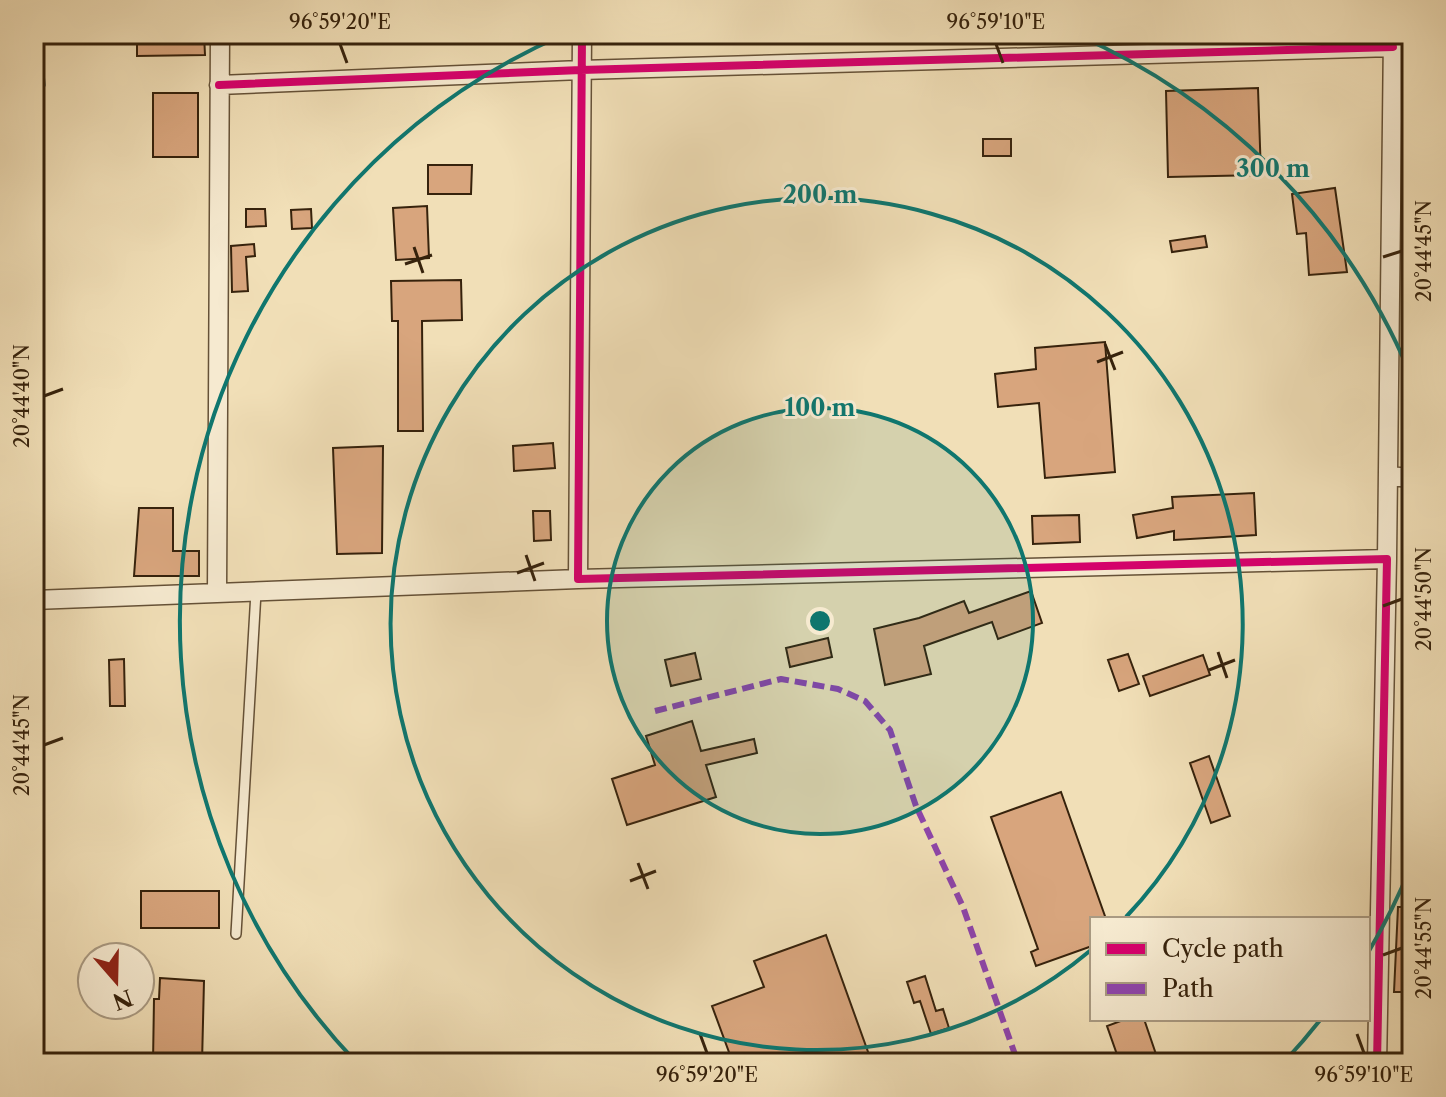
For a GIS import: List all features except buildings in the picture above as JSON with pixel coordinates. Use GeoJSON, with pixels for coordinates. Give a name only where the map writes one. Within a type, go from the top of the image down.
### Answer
{"type":"FeatureCollection","features":[{"type":"Feature","properties":{"kind":"street"},"geometry":{"type":"LineString","coordinates":[[217,593],[220,34]]}},
{"type":"Feature","properties":{"kind":"street"},"geometry":{"type":"LineString","coordinates":[[578,579],[582,34]]}},
{"type":"Feature","properties":{"kind":"street"},"geometry":{"type":"LineString","coordinates":[[219,85],[1393,40],[1377,1063]]}},
{"type":"Feature","properties":{"kind":"street"},"geometry":{"type":"LineString","coordinates":[[1388,476],[1412,478]]}},
{"type":"Feature","properties":{"kind":"street"},"geometry":{"type":"LineString","coordinates":[[34,600],[578,579],[1387,559]]}},
{"type":"Feature","properties":{"kind":"lane"},"geometry":{"type":"LineString","coordinates":[[236,934],[256,592]]}},
{"type":"Feature","properties":{"kind":"waterway"},"geometry":{"type":"LineString","coordinates":[[34,101],[44,85],[37,34]]}},
{"type":"Feature","properties":{"kind":"marked path"},"geometry":{"type":"LineString","coordinates":[[655,711],[781,679],[838,689],[865,701],[890,730],[916,806],[963,907],[1018,1063]]}},
{"type":"Feature","properties":{"kind":"cycle path"},"geometry":{"type":"LineString","coordinates":[[582,34],[578,579],[1387,559],[1377,1063]]}},
{"type":"Feature","properties":{"kind":"cycle path"},"geometry":{"type":"LineString","coordinates":[[219,85],[581,70],[1393,47]]}}]}
